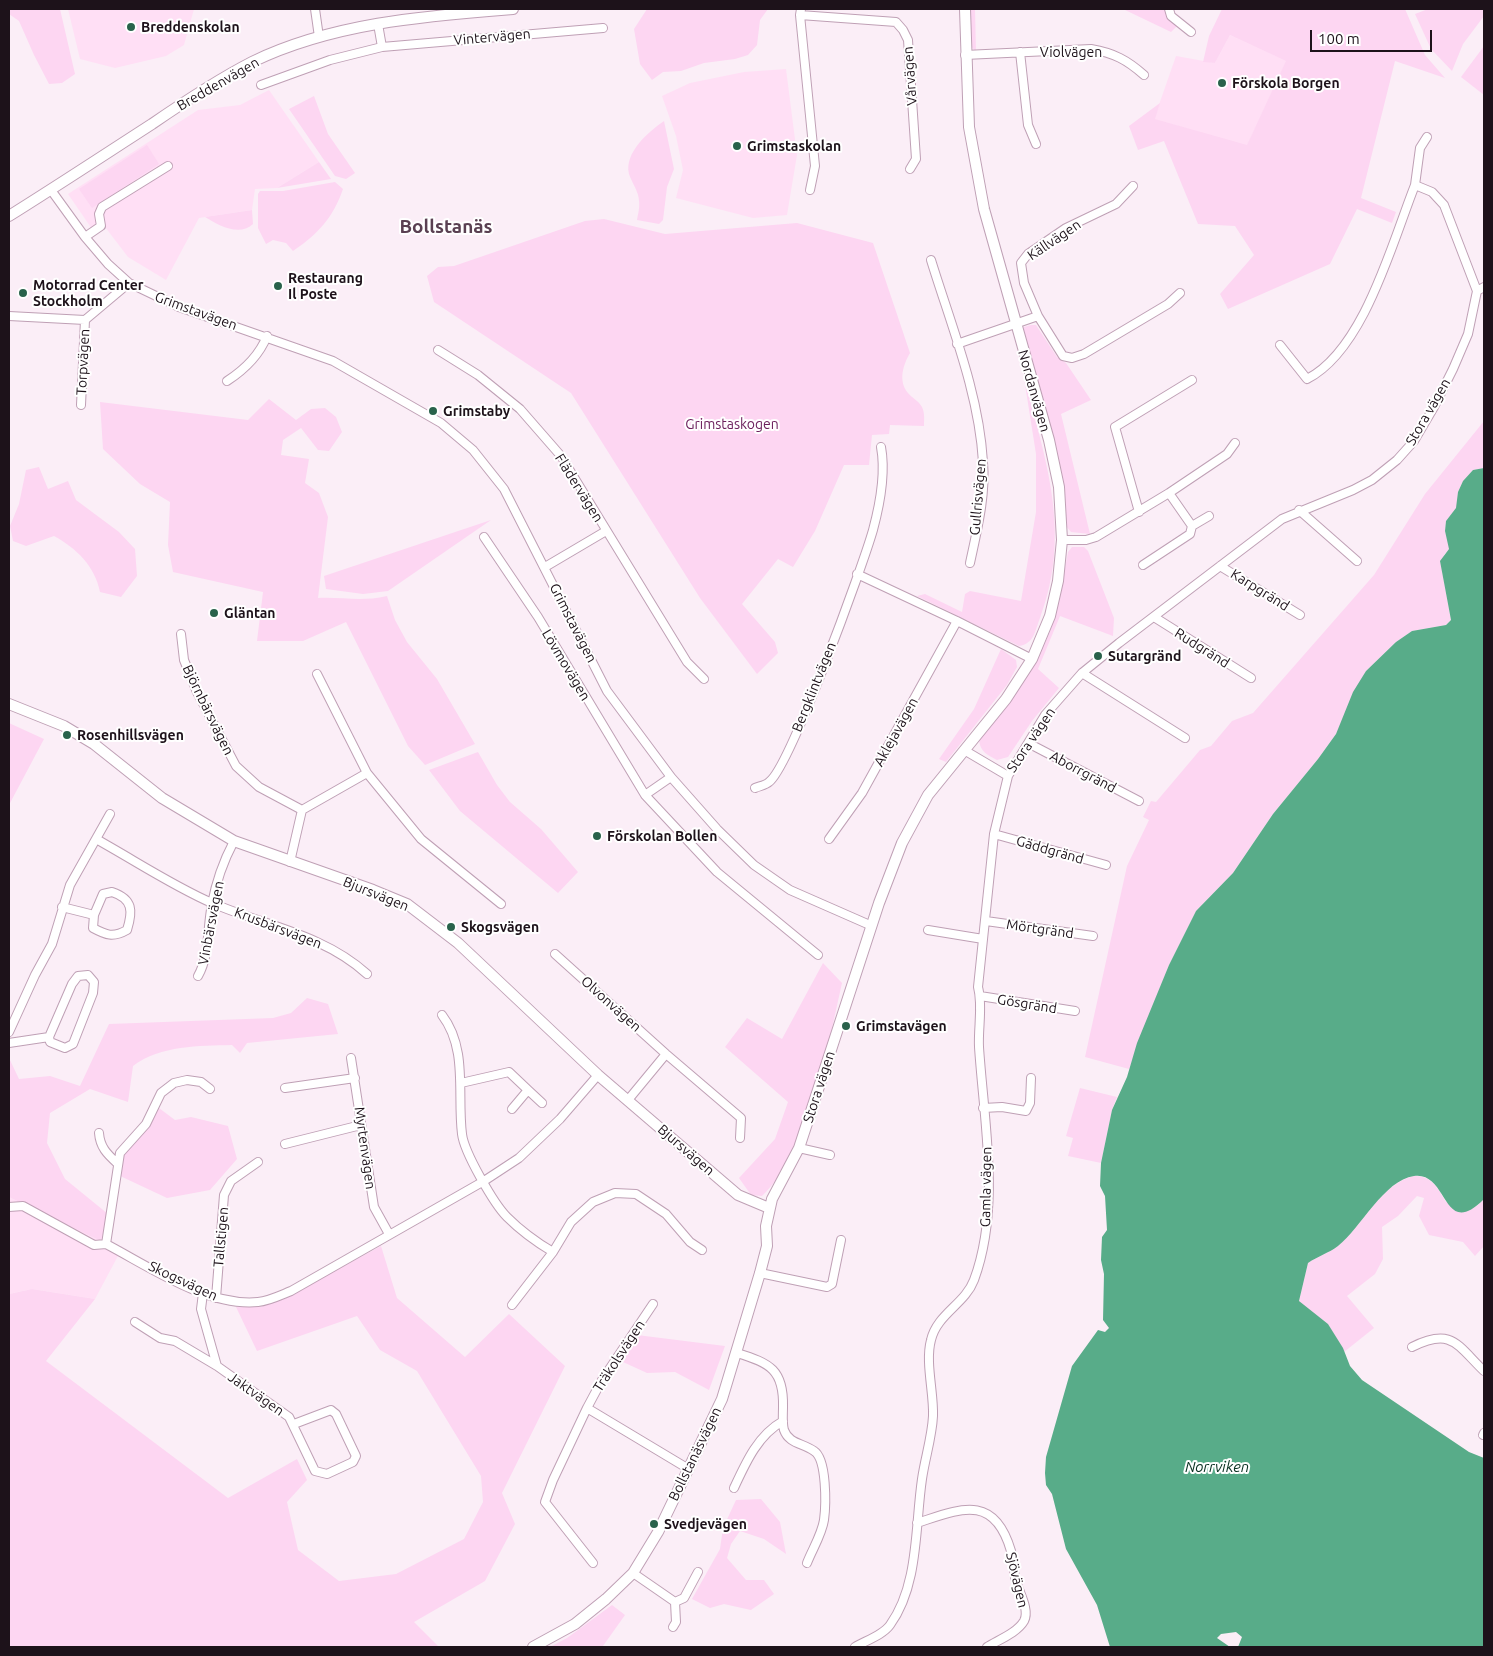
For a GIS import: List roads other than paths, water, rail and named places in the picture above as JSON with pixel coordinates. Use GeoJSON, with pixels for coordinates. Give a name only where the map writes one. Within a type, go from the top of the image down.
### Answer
{"type":"FeatureCollection","features":[{"type":"Feature","properties":{"kind":"street"},"geometry":{"type":"LineString","coordinates":[[314,9],[319,37]]}},
{"type":"Feature","properties":{"kind":"street","name":"Breddenvägen"},"geometry":{"type":"LineString","coordinates":[[9,216],[205,89],[253,62],[319,37],[378,24],[425,16],[513,9]]}},
{"type":"Feature","properties":{"kind":"street","name":"Nordanvägen"},"geometry":{"type":"LineString","coordinates":[[964,750],[1006,699],[1032,659],[1050,616],[1058,581],[1062,540],[1059,488],[1049,440],[984,209],[969,127],[965,55],[965,9]]}},
{"type":"Feature","properties":{"kind":"street"},"geometry":{"type":"LineString","coordinates":[[1169,9],[1171,16],[1191,32]]}},
{"type":"Feature","properties":{"kind":"street","name":"Vårvägen"},"geometry":{"type":"LineString","coordinates":[[810,190],[815,166],[801,12],[896,22],[903,30],[908,40],[916,159],[910,168]]}},
{"type":"Feature","properties":{"kind":"street"},"geometry":{"type":"LineString","coordinates":[[378,24],[382,47]]}},
{"type":"Feature","properties":{"kind":"street","name":"Vintervägen"},"geometry":{"type":"LineString","coordinates":[[261,85],[330,60],[382,47],[603,28]]}},
{"type":"Feature","properties":{"kind":"street","name":"Violvägen"},"geometry":{"type":"LineString","coordinates":[[965,55],[1091,49],[1110,52],[1128,61],[1144,75]]}},
{"type":"Feature","properties":{"kind":"street","name":"Violvägen"},"geometry":{"type":"LineString","coordinates":[[1020,52],[1028,124],[1036,144]]}},
{"type":"Feature","properties":{"kind":"street"},"geometry":{"type":"LineString","coordinates":[[1280,345],[1307,379],[1322,372],[1340,353],[1360,323],[1415,185],[1420,148],[1427,137]]}},
{"type":"Feature","properties":{"kind":"street"},"geometry":{"type":"LineString","coordinates":[[85,237],[101,226],[99,214],[102,207],[168,166]]}},
{"type":"Feature","properties":{"kind":"street","name":"Stora vägen"},"geometry":{"type":"LineString","coordinates":[[769,1208],[799,1148],[889,872],[914,819],[928,795],[964,750],[1008,776],[1045,715],[1082,673],[1282,519],[1299,510],[1353,490],[1372,480],[1397,460],[1414,441],[1434,407],[1468,334],[1480,289],[1444,205],[1432,192],[1415,185]]}},
{"type":"Feature","properties":{"kind":"street","name":"Källvägen"},"geometry":{"type":"LineString","coordinates":[[1133,186],[1116,204],[1066,228],[1028,254],[1021,263],[1024,283],[1038,316],[1063,356],[1072,358],[1084,354],[1168,304],[1180,292]]}},
{"type":"Feature","properties":{"kind":"street","name":"Grimstavägen"},"geometry":{"type":"LineString","coordinates":[[51,190],[85,237],[108,264],[128,283],[172,305],[267,336],[333,361],[441,423],[473,450],[504,489],[607,690],[671,777],[717,829],[754,865],[790,890],[872,926]]}},
{"type":"Feature","properties":{"kind":"street","name":"Gullrisvägen"},"geometry":{"type":"LineString","coordinates":[[931,260],[979,416],[984,464],[980,516],[970,563]]}},
{"type":"Feature","properties":{"kind":"street"},"geometry":{"type":"LineString","coordinates":[[9,316],[85,320],[128,283]]}},
{"type":"Feature","properties":{"kind":"street"},"geometry":{"type":"LineString","coordinates":[[957,344],[1038,316]]}},
{"type":"Feature","properties":{"kind":"street","name":"Torpvägen"},"geometry":{"type":"LineString","coordinates":[[81,404],[85,320]]}},
{"type":"Feature","properties":{"kind":"street"},"geometry":{"type":"LineString","coordinates":[[227,381],[241,372],[263,348],[267,336]]}},
{"type":"Feature","properties":{"kind":"street","name":"Flädervägen"},"geometry":{"type":"LineString","coordinates":[[438,350],[478,375],[520,409],[561,456],[687,662],[704,679]]}},
{"type":"Feature","properties":{"kind":"street"},"geometry":{"type":"LineString","coordinates":[[1139,512],[1116,427],[1192,380]]}},
{"type":"Feature","properties":{"kind":"street"},"geometry":{"type":"LineString","coordinates":[[1062,540],[1096,538],[1169,493],[1227,454],[1235,442]]}},
{"type":"Feature","properties":{"kind":"street","name":"Bergklintvägen"},"geometry":{"type":"LineString","coordinates":[[755,788],[770,782],[786,756],[857,574],[873,530],[881,494],[883,460],[881,448]]}},
{"type":"Feature","properties":{"kind":"street"},"geometry":{"type":"LineString","coordinates":[[1169,493],[1192,526]]}},
{"type":"Feature","properties":{"kind":"street"},"geometry":{"type":"LineString","coordinates":[[1299,510],[1357,561]]}},
{"type":"Feature","properties":{"kind":"street"},"geometry":{"type":"LineString","coordinates":[[1143,566],[1190,534],[1192,526],[1209,516]]}},
{"type":"Feature","properties":{"kind":"street","name":"Flädervägen"},"geometry":{"type":"LineString","coordinates":[[545,567],[606,532]]}},
{"type":"Feature","properties":{"kind":"street","name":"Lövmovägen"},"geometry":{"type":"LineString","coordinates":[[484,536],[538,617],[645,795],[717,872],[818,955]]}},
{"type":"Feature","properties":{"kind":"street","name":"Karpgränd"},"geometry":{"type":"LineString","coordinates":[[1220,566],[1300,615]]}},
{"type":"Feature","properties":{"kind":"street"},"geometry":{"type":"LineString","coordinates":[[857,574],[1032,659]]}},
{"type":"Feature","properties":{"kind":"street","name":"Rudgränd"},"geometry":{"type":"LineString","coordinates":[[1154,617],[1251,678]]}},
{"type":"Feature","properties":{"kind":"street","name":"Aklejavägen"},"geometry":{"type":"LineString","coordinates":[[829,838],[862,793],[957,621]]}},
{"type":"Feature","properties":{"kind":"street","name":"Björnbärsvägen"},"geometry":{"type":"LineString","coordinates":[[181,634],[184,660],[206,709],[236,766],[259,787],[302,810]]}},
{"type":"Feature","properties":{"kind":"street"},"geometry":{"type":"LineString","coordinates":[[1082,673],[1185,738]]}},
{"type":"Feature","properties":{"kind":"street"},"geometry":{"type":"LineString","coordinates":[[317,674],[366,774],[421,839],[501,904]]}},
{"type":"Feature","properties":{"kind":"street","name":"Bjursvägen"},"geometry":{"type":"LineString","coordinates":[[9,704],[64,726],[94,744],[162,798],[234,841],[407,904],[458,943],[598,1075],[738,1195],[769,1208]]}},
{"type":"Feature","properties":{"kind":"street","name":"Aborrgränd"},"geometry":{"type":"LineString","coordinates":[[1028,743],[1139,801]]}},
{"type":"Feature","properties":{"kind":"street"},"geometry":{"type":"LineString","coordinates":[[290,862],[302,810],[366,774]]}},
{"type":"Feature","properties":{"kind":"street","name":"Gamla vägen"},"geometry":{"type":"LineString","coordinates":[[855,1647],[889,1627],[903,1604],[912,1564],[933,1416],[930,1341],[940,1320],[960,1301],[974,1282],[984,1245],[988,1208],[987,1149],[979,1042],[980,996],[978,987],[994,834],[1008,776]]}},
{"type":"Feature","properties":{"kind":"street"},"geometry":{"type":"LineString","coordinates":[[645,795],[671,777]]}},
{"type":"Feature","properties":{"kind":"street"},"geometry":{"type":"LineString","coordinates":[[9,1032],[35,975],[52,944],[70,885],[110,814]]}},
{"type":"Feature","properties":{"kind":"street","name":"Gäddgränd"},"geometry":{"type":"LineString","coordinates":[[994,834],[1106,865]]}},
{"type":"Feature","properties":{"kind":"street"},"geometry":{"type":"LineString","coordinates":[[96,839],[212,903]]}},
{"type":"Feature","properties":{"kind":"street","name":"Vinbärsvägen"},"geometry":{"type":"LineString","coordinates":[[198,976],[204,966],[212,903],[218,879],[234,841]]}},
{"type":"Feature","properties":{"kind":"street"},"geometry":{"type":"LineString","coordinates":[[112,892],[122,895],[130,902],[132,913],[127,930],[117,936],[109,936],[93,928],[94,915],[103,894],[112,892]]}},
{"type":"Feature","properties":{"kind":"street","name":"Krusbärsvägen"},"geometry":{"type":"LineString","coordinates":[[212,903],[313,939],[352,960],[367,974]]}},
{"type":"Feature","properties":{"kind":"street"},"geometry":{"type":"LineString","coordinates":[[62,907],[94,915]]}},
{"type":"Feature","properties":{"kind":"street","name":"Mörtgränd"},"geometry":{"type":"LineString","coordinates":[[986,921],[1094,936]]}},
{"type":"Feature","properties":{"kind":"street"},"geometry":{"type":"LineString","coordinates":[[928,930],[983,939]]}},
{"type":"Feature","properties":{"kind":"street","name":"Olvonvägen"},"geometry":{"type":"LineString","coordinates":[[555,954],[666,1054],[741,1118],[740,1138]]}},
{"type":"Feature","properties":{"kind":"street"},"geometry":{"type":"LineString","coordinates":[[88,975],[94,982],[93,994],[73,1044],[65,1048],[50,1042],[49,1037],[72,984],[78,976],[88,975]]}},
{"type":"Feature","properties":{"kind":"street","name":"Gösgränd"},"geometry":{"type":"LineString","coordinates":[[980,996],[1075,1011]]}},
{"type":"Feature","properties":{"kind":"street"},"geometry":{"type":"LineString","coordinates":[[442,1015],[452,1028],[459,1063],[462,1135],[468,1155],[506,1216],[532,1239],[553,1252]]}},
{"type":"Feature","properties":{"kind":"street"},"geometry":{"type":"LineString","coordinates":[[9,1043],[49,1037]]}},
{"type":"Feature","properties":{"kind":"street"},"geometry":{"type":"LineString","coordinates":[[628,1100],[666,1054]]}},
{"type":"Feature","properties":{"kind":"street","name":"Myrtenvägen"},"geometry":{"type":"LineString","coordinates":[[351,1058],[374,1207],[389,1234]]}},
{"type":"Feature","properties":{"kind":"street"},"geometry":{"type":"LineString","coordinates":[[461,1083],[509,1072],[542,1102]]}},
{"type":"Feature","properties":{"kind":"street","name":"Skogsvägen"},"geometry":{"type":"LineString","coordinates":[[9,1208],[15,1205],[23,1206],[94,1245],[106,1244],[216,1298],[240,1303],[261,1302],[291,1291],[484,1181],[519,1158],[560,1119],[598,1075]]}},
{"type":"Feature","properties":{"kind":"street"},"geometry":{"type":"LineString","coordinates":[[285,1088],[355,1078]]}},
{"type":"Feature","properties":{"kind":"street"},"geometry":{"type":"LineString","coordinates":[[983,1108],[1002,1107],[1026,1111],[1030,1104],[1031,1078]]}},
{"type":"Feature","properties":{"kind":"street"},"geometry":{"type":"LineString","coordinates":[[106,1244],[120,1153],[146,1124],[161,1093],[174,1083],[187,1080],[202,1082],[210,1088]]}},
{"type":"Feature","properties":{"kind":"street"},"geometry":{"type":"LineString","coordinates":[[512,1109],[528,1090]]}},
{"type":"Feature","properties":{"kind":"street"},"geometry":{"type":"LineString","coordinates":[[285,1144],[361,1125]]}},
{"type":"Feature","properties":{"kind":"street"},"geometry":{"type":"LineString","coordinates":[[100,1132],[100,1142],[106,1153],[117,1163]]}},
{"type":"Feature","properties":{"kind":"street"},"geometry":{"type":"LineString","coordinates":[[799,1148],[830,1155]]}},
{"type":"Feature","properties":{"kind":"street","name":"Tallstigen"},"geometry":{"type":"LineString","coordinates":[[216,1298],[224,1195],[231,1181],[258,1162]]}},
{"type":"Feature","properties":{"kind":"street"},"geometry":{"type":"LineString","coordinates":[[512,1305],[553,1252],[571,1222],[593,1202],[615,1193],[636,1194],[666,1214],[690,1242],[702,1250]]}},
{"type":"Feature","properties":{"kind":"street","name":"Bollstanäsvägen"},"geometry":{"type":"LineString","coordinates":[[533,1647],[575,1624],[633,1573],[658,1532],[687,1468],[722,1400],[738,1353],[767,1246],[769,1208]]}},
{"type":"Feature","properties":{"kind":"street"},"geometry":{"type":"LineString","coordinates":[[760,1273],[827,1287],[832,1284],[841,1240]]}},
{"type":"Feature","properties":{"kind":"street","name":"Jaktvägen"},"geometry":{"type":"LineString","coordinates":[[203,1293],[201,1309],[216,1366]]}},
{"type":"Feature","properties":{"kind":"street","name":"Träkolsvägen"},"geometry":{"type":"LineString","coordinates":[[587,1408],[602,1380],[653,1304]]}},
{"type":"Feature","properties":{"kind":"street","name":"Jaktvägen"},"geometry":{"type":"LineString","coordinates":[[135,1322],[160,1338],[176,1341],[267,1399],[289,1417],[315,1471],[328,1474],[353,1462],[356,1456],[336,1414],[331,1410],[294,1424]]}},
{"type":"Feature","properties":{"kind":"street"},"geometry":{"type":"LineString","coordinates":[[1412,1347],[1426,1340],[1441,1336],[1452,1340],[1484,1371]]}},
{"type":"Feature","properties":{"kind":"street"},"geometry":{"type":"LineString","coordinates":[[738,1353],[760,1360],[772,1367],[781,1380],[784,1393],[783,1428],[787,1437],[814,1450],[821,1457],[824,1470],[824,1521],[807,1563]]}},
{"type":"Feature","properties":{"kind":"street"},"geometry":{"type":"LineString","coordinates":[[594,1563],[545,1502],[553,1480],[587,1408],[687,1468]]}},
{"type":"Feature","properties":{"kind":"street"},"geometry":{"type":"LineString","coordinates":[[734,1488],[746,1462],[766,1432],[783,1422]]}},
{"type":"Feature","properties":{"kind":"street","name":"Sjövägen"},"geometry":{"type":"LineString","coordinates":[[917,1523],[959,1510],[974,1508],[987,1514],[1006,1538],[1012,1553],[1015,1579],[1026,1610],[1025,1619],[1020,1626],[987,1647]]}},
{"type":"Feature","properties":{"kind":"street"},"geometry":{"type":"LineString","coordinates":[[675,1602],[684,1598],[698,1572]]}},
{"type":"Feature","properties":{"kind":"street"},"geometry":{"type":"LineString","coordinates":[[633,1573],[675,1602]]}},
{"type":"Feature","properties":{"kind":"street"},"geometry":{"type":"LineString","coordinates":[[673,1627],[676,1622],[675,1602]]}},
{"type":"Feature","properties":{"kind":"water","name":"Norrviken"},"geometry":{"type":"Polygon","coordinates":[[[1484,468],[1484,1199],[1470,1210],[1460,1212],[1453,1209],[1434,1183],[1425,1177],[1414,1176],[1403,1179],[1383,1195],[1338,1246],[1308,1263],[1299,1301],[1328,1324],[1343,1348],[1350,1366],[1362,1380],[1469,1452],[1484,1458],[1484,1647],[1238,1647],[1242,1637],[1236,1632],[1221,1634],[1217,1638],[1230,1647],[1110,1647],[1097,1605],[1066,1549],[1052,1494],[1046,1485],[1045,1473],[1046,1457],[1072,1366],[1098,1330],[1105,1332],[1109,1328],[1103,1320],[1104,1274],[1101,1260],[1102,1237],[1107,1230],[1105,1196],[1100,1186],[1101,1163],[1112,1110],[1127,1077],[1137,1043],[1169,965],[1196,911],[1233,873],[1273,814],[1336,734],[1353,692],[1366,671],[1396,642],[1412,631],[1446,625],[1451,620],[1440,561],[1449,549],[1445,531],[1446,521],[1456,508],[1458,492],[1463,481],[1473,470],[1484,468]]]}},
{"type":"Feature","properties":{"kind":"place","name":"Breddenskolan"},"geometry":{"type":"Point","coordinates":[131,27]}},
{"type":"Feature","properties":{"kind":"place","name":"Förskola Borgen"},"geometry":{"type":"Point","coordinates":[1222,83]}},
{"type":"Feature","properties":{"kind":"place","name":"Grimstaskolan"},"geometry":{"type":"Point","coordinates":[737,146]}},
{"type":"Feature","properties":{"kind":"place","name":"Restaurang Il Poste"},"geometry":{"type":"Point","coordinates":[278,286]}},
{"type":"Feature","properties":{"kind":"place","name":"Motorrad Center Stockholm"},"geometry":{"type":"Point","coordinates":[23,293]}},
{"type":"Feature","properties":{"kind":"place","name":"Grimstaby"},"geometry":{"type":"Point","coordinates":[433,411]}},
{"type":"Feature","properties":{"kind":"place","name":"Gläntan"},"geometry":{"type":"Point","coordinates":[214,613]}},
{"type":"Feature","properties":{"kind":"place","name":"Sutargränd"},"geometry":{"type":"Point","coordinates":[1098,656]}},
{"type":"Feature","properties":{"kind":"place","name":"Rosenhillsvägen"},"geometry":{"type":"Point","coordinates":[67,735]}},
{"type":"Feature","properties":{"kind":"place","name":"Förskolan Bollen"},"geometry":{"type":"Point","coordinates":[597,836]}},
{"type":"Feature","properties":{"kind":"place","name":"Skogsvägen"},"geometry":{"type":"Point","coordinates":[451,927]}},
{"type":"Feature","properties":{"kind":"place","name":"Grimstavägen"},"geometry":{"type":"Point","coordinates":[846,1026]}},
{"type":"Feature","properties":{"kind":"place","name":"Svedjevägen"},"geometry":{"type":"Point","coordinates":[654,1524]}},
{"type":"Feature","properties":{"kind":"district","name":"Bollstanäs"},"geometry":{"type":"Point","coordinates":[446,227]}},
{"type":"Feature","properties":{"kind":"park label","name":"Grimstaskogen"},"geometry":{"type":"Point","coordinates":[732,424]}}]}
